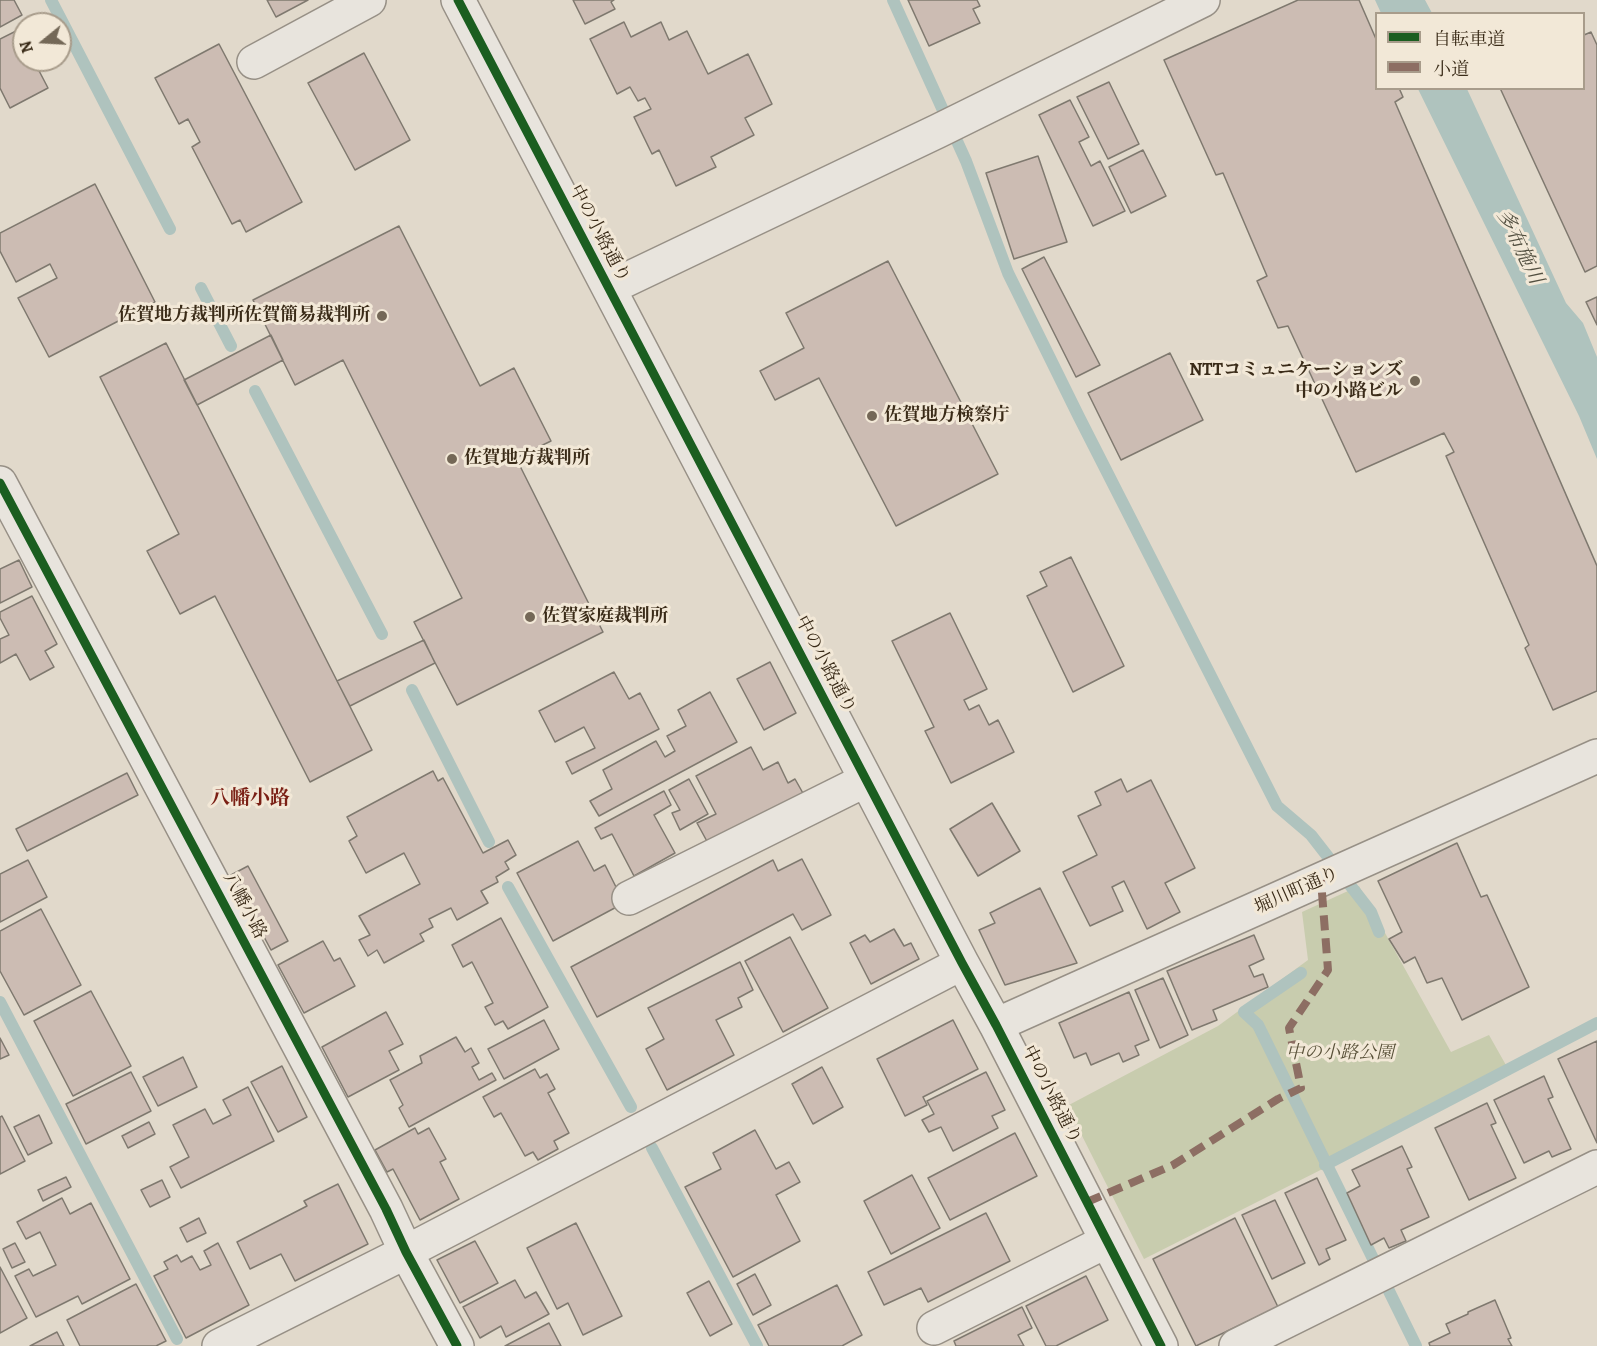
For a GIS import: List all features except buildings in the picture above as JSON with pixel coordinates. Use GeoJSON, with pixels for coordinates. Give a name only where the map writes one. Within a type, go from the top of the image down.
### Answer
{"type":"FeatureCollection","features":[{"type":"Feature","properties":{"kind":"street"},"geometry":{"type":"LineString","coordinates":[[254,62],[369,0]]}},
{"type":"Feature","properties":{"kind":"street","name":"中の小路通り"},"geometry":{"type":"LineString","coordinates":[[458,0],[996,1025],[1161,1346]]}},
{"type":"Feature","properties":{"kind":"street"},"geometry":{"type":"LineString","coordinates":[[609,288],[949,126],[1203,0]]}},
{"type":"Feature","properties":{"kind":"street","name":"八幡小路"},"geometry":{"type":"LineString","coordinates":[[0,483],[457,1346]]}},
{"type":"Feature","properties":{"kind":"street","name":"堀川町通り"},"geometry":{"type":"LineString","coordinates":[[996,1025],[1597,756]]}},
{"type":"Feature","properties":{"kind":"street"},"geometry":{"type":"LineString","coordinates":[[629,898],[866,780]]}},
{"type":"Feature","properties":{"kind":"street"},"geometry":{"type":"LineString","coordinates":[[219,1346],[406,1252],[962,963]]}},
{"type":"Feature","properties":{"kind":"street"},"geometry":{"type":"LineString","coordinates":[[1236,1346],[1597,1167]]}},
{"type":"Feature","properties":{"kind":"street"},"geometry":{"type":"LineString","coordinates":[[934,1328],[1107,1240]]}},
{"type":"Feature","properties":{"kind":"green space","name":"中の小路公園"},"geometry":{"type":"Polygon","coordinates":[[[1359,886],[1451,1052],[1489,1035],[1511,1074],[1144,1259],[1067,1106],[1218,1026],[1308,960],[1302,912],[1359,886]]]}},
{"type":"Feature","properties":{"kind":"water"},"geometry":{"type":"Polygon","coordinates":[[[1375,0],[1425,0],[1431,12],[1381,12],[1375,0]]]}},
{"type":"Feature","properties":{"kind":"water","name":"多布施川"},"geometry":{"type":"Polygon","coordinates":[[[1418,90],[1467,90],[1566,303],[1583,323],[1597,357],[1597,459],[1579,416],[1418,90]]]}},
{"type":"Feature","properties":{"kind":"waterway"},"geometry":{"type":"LineString","coordinates":[[51,0],[170,229]]}},
{"type":"Feature","properties":{"kind":"waterway"},"geometry":{"type":"LineString","coordinates":[[893,0],[966,161],[1008,273],[1277,806],[1311,835],[1371,912],[1379,932]]}},
{"type":"Feature","properties":{"kind":"waterway"},"geometry":{"type":"LineString","coordinates":[[201,288],[231,346]]}},
{"type":"Feature","properties":{"kind":"waterway"},"geometry":{"type":"LineString","coordinates":[[255,391],[382,634]]}},
{"type":"Feature","properties":{"kind":"waterway"},"geometry":{"type":"LineString","coordinates":[[412,690],[489,842]]}},
{"type":"Feature","properties":{"kind":"waterway"},"geometry":{"type":"LineString","coordinates":[[508,887],[631,1107]]}},
{"type":"Feature","properties":{"kind":"waterway"},"geometry":{"type":"LineString","coordinates":[[1301,973],[1244,1012],[1258,1025],[1416,1346]]}},
{"type":"Feature","properties":{"kind":"waterway"},"geometry":{"type":"LineString","coordinates":[[0,1002],[177,1339]]}},
{"type":"Feature","properties":{"kind":"waterway"},"geometry":{"type":"LineString","coordinates":[[1325,1165],[1597,1023]]}},
{"type":"Feature","properties":{"kind":"waterway"},"geometry":{"type":"LineString","coordinates":[[652,1148],[757,1346]]}},
{"type":"Feature","properties":{"kind":"marked path"},"geometry":{"type":"LineString","coordinates":[[1087,1202],[1173,1165],[1278,1099],[1301,1088],[1289,1028],[1328,970],[1321,880]]}},
{"type":"Feature","properties":{"kind":"cycle path"},"geometry":{"type":"LineString","coordinates":[[458,0],[996,1025],[1161,1346]]}},
{"type":"Feature","properties":{"kind":"cycle path"},"geometry":{"type":"LineString","coordinates":[[0,483],[457,1346]]}},
{"type":"Feature","properties":{"kind":"place","name":"佐賀地方裁判所佐賀簡易裁判所"},"geometry":{"type":"Point","coordinates":[382,316]}},
{"type":"Feature","properties":{"kind":"place","name":"NTTコミュニケーションズ 中の小路ビル"},"geometry":{"type":"Point","coordinates":[1415,381]}},
{"type":"Feature","properties":{"kind":"place","name":"佐賀地方検察庁"},"geometry":{"type":"Point","coordinates":[872,416]}},
{"type":"Feature","properties":{"kind":"place","name":"佐賀地方裁判所"},"geometry":{"type":"Point","coordinates":[452,459]}},
{"type":"Feature","properties":{"kind":"place","name":"佐賀家庭裁判所"},"geometry":{"type":"Point","coordinates":[530,617]}},
{"type":"Feature","properties":{"kind":"district","name":"八幡小路"},"geometry":{"type":"Point","coordinates":[250,799]}}]}
